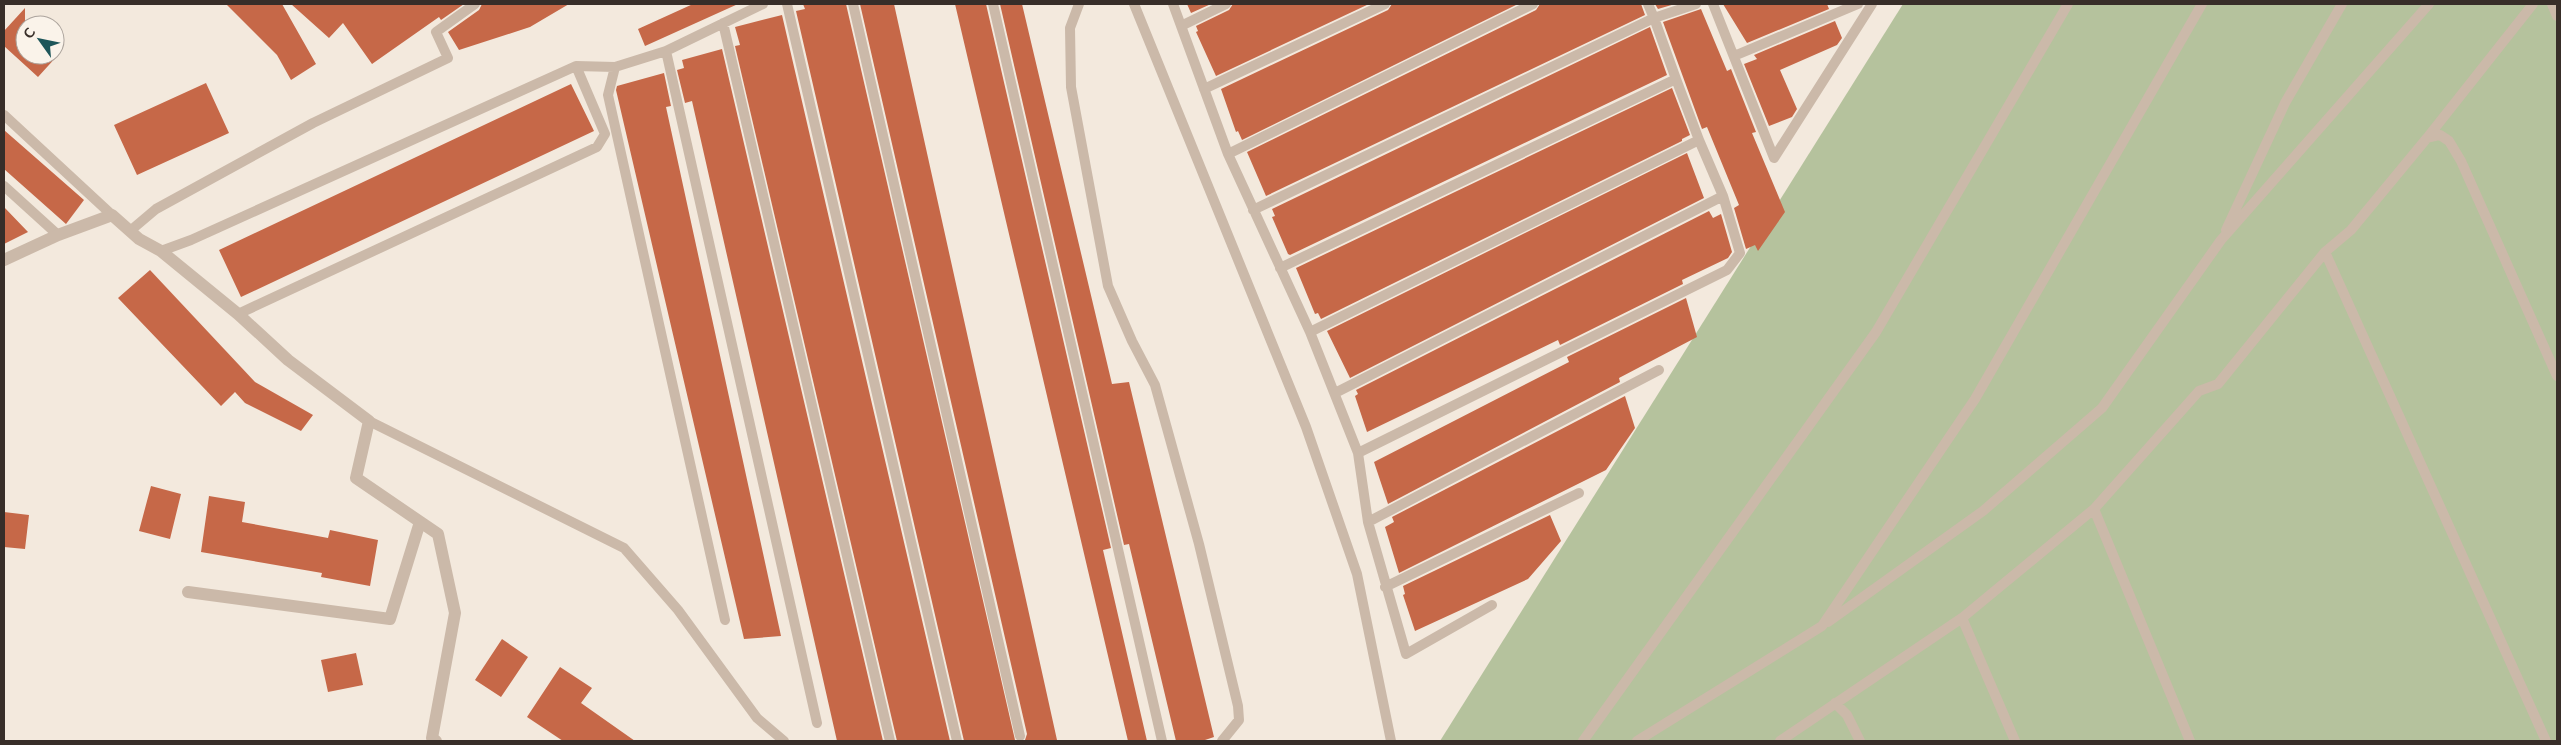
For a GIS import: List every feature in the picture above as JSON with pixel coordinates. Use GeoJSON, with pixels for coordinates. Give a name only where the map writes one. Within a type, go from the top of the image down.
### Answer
{"type":"FeatureCollection","features":[{"type":"Feature","properties":{"kind":"street"},"geometry":{"type":"LineString","coordinates":[[4,260],[58,235],[112,215],[140,239],[161,251],[238,314],[288,360],[369,421],[356,478],[438,534],[455,613],[432,738],[436,741]]}},
{"type":"Feature","properties":{"kind":"street"},"geometry":{"type":"LineString","coordinates":[[188,592],[390,619],[420,522]]}},
{"type":"Feature","properties":{"kind":"lane"},"geometry":{"type":"LineString","coordinates":[[130,231],[156,209],[296,132],[448,58],[436,32],[476,4]]}},
{"type":"Feature","properties":{"kind":"lane"},"geometry":{"type":"LineString","coordinates":[[161,251],[191,240],[576,66],[615,67],[666,51],[763,4]]}},
{"type":"Feature","properties":{"kind":"lane"},"geometry":{"type":"LineString","coordinates":[[787,4],[957,741]]}},
{"type":"Feature","properties":{"kind":"lane"},"geometry":{"type":"LineString","coordinates":[[853,4],[1020,736]]}},
{"type":"Feature","properties":{"kind":"lane"},"geometry":{"type":"LineString","coordinates":[[994,4],[1162,741]]}},
{"type":"Feature","properties":{"kind":"lane"},"geometry":{"type":"LineString","coordinates":[[1079,4],[1070,28],[1071,87],[1108,286],[1132,341],[1156,385],[1202,553],[1238,706],[1239,720],[1222,741]]}},
{"type":"Feature","properties":{"kind":"lane"},"geometry":{"type":"LineString","coordinates":[[1134,4],[1306,427],[1357,574],[1392,741]]}},
{"type":"Feature","properties":{"kind":"lane"},"geometry":{"type":"LineString","coordinates":[[1173,4],[1228,154],[1310,332],[1358,453],[1368,522],[1406,654],[1492,606]]}},
{"type":"Feature","properties":{"kind":"lane"},"geometry":{"type":"LineString","coordinates":[[1181,26],[1226,4]]}},
{"type":"Feature","properties":{"kind":"lane"},"geometry":{"type":"LineString","coordinates":[[1204,89],[1385,4]]}},
{"type":"Feature","properties":{"kind":"lane"},"geometry":{"type":"LineString","coordinates":[[1228,154],[1533,4]]}},
{"type":"Feature","properties":{"kind":"lane"},"geometry":{"type":"LineString","coordinates":[[1358,453],[1727,270],[1740,253],[1723,196],[1699,140],[1648,4]]}},
{"type":"Feature","properties":{"kind":"lane"},"geometry":{"type":"LineString","coordinates":[[1254,210],[1654,18],[1696,4]]}},
{"type":"Feature","properties":{"kind":"lane"},"geometry":{"type":"LineString","coordinates":[[1713,4],[1774,158],[1872,4]]}},
{"type":"Feature","properties":{"kind":"lane"},"geometry":{"type":"LineString","coordinates":[[1734,56],[1858,4]]}},
{"type":"Feature","properties":{"kind":"lane"},"geometry":{"type":"LineString","coordinates":[[1583,741],[1876,332],[2068,4]]}},
{"type":"Feature","properties":{"kind":"lane"},"geometry":{"type":"LineString","coordinates":[[1822,626],[1975,399],[2202,4]]}},
{"type":"Feature","properties":{"kind":"lane"},"geometry":{"type":"LineString","coordinates":[[2221,240],[2285,103],[2342,4]]}},
{"type":"Feature","properties":{"kind":"lane"},"geometry":{"type":"LineString","coordinates":[[1637,741],[1822,626],[1983,511],[2102,408],[2221,240],[2429,4]]}},
{"type":"Feature","properties":{"kind":"lane"},"geometry":{"type":"LineString","coordinates":[[1780,741],[1962,618],[2094,508],[2199,392],[2218,384],[2325,252],[2350,230],[2427,138],[2533,4]]}},
{"type":"Feature","properties":{"kind":"lane"},"geometry":{"type":"LineString","coordinates":[[2552,4],[2557,16]]}},
{"type":"Feature","properties":{"kind":"lane"},"geometry":{"type":"LineString","coordinates":[[723,23],[890,741]]}},
{"type":"Feature","properties":{"kind":"lane"},"geometry":{"type":"LineString","coordinates":[[666,51],[817,724]]}},
{"type":"Feature","properties":{"kind":"lane"},"geometry":{"type":"LineString","coordinates":[[238,314],[597,147],[605,134],[576,66]]}},
{"type":"Feature","properties":{"kind":"lane"},"geometry":{"type":"LineString","coordinates":[[615,67],[608,94],[725,620]]}},
{"type":"Feature","properties":{"kind":"lane"},"geometry":{"type":"LineString","coordinates":[[1280,268],[1676,79]]}},
{"type":"Feature","properties":{"kind":"lane"},"geometry":{"type":"LineString","coordinates":[[4,115],[112,215]]}},
{"type":"Feature","properties":{"kind":"lane"},"geometry":{"type":"LineString","coordinates":[[2427,138],[2440,135],[2449,141],[2461,161],[2557,376]]}},
{"type":"Feature","properties":{"kind":"lane"},"geometry":{"type":"LineString","coordinates":[[1310,332],[1699,140]]}},
{"type":"Feature","properties":{"kind":"lane"},"geometry":{"type":"LineString","coordinates":[[4,186],[58,235]]}},
{"type":"Feature","properties":{"kind":"lane"},"geometry":{"type":"LineString","coordinates":[[1335,393],[1723,196]]}},
{"type":"Feature","properties":{"kind":"lane"},"geometry":{"type":"LineString","coordinates":[[2325,252],[2546,741]]}},
{"type":"Feature","properties":{"kind":"lane"},"geometry":{"type":"LineString","coordinates":[[1368,522],[1659,370]]}},
{"type":"Feature","properties":{"kind":"lane"},"geometry":{"type":"LineString","coordinates":[[369,421],[624,548],[678,610],[757,718],[784,741]]}},
{"type":"Feature","properties":{"kind":"lane"},"geometry":{"type":"LineString","coordinates":[[1385,586],[1579,492]]}},
{"type":"Feature","properties":{"kind":"lane"},"geometry":{"type":"LineString","coordinates":[[2094,508],[2190,741]]}},
{"type":"Feature","properties":{"kind":"lane"},"geometry":{"type":"LineString","coordinates":[[1962,618],[2015,741]]}},
{"type":"Feature","properties":{"kind":"lane"},"geometry":{"type":"LineString","coordinates":[[1835,703],[1847,715],[1860,741]]}},
{"type":"Feature","properties":{"kind":"green space"},"geometry":{"type":"Polygon","coordinates":[[[1903,4],[2557,4],[2557,741],[1440,741],[1903,4]]]}},
{"type":"Feature","properties":{"kind":"building"},"geometry":{"type":"Polygon","coordinates":[[[226,4],[282,4],[316,64],[291,80],[277,55],[226,4]]]}},
{"type":"Feature","properties":{"kind":"building"},"geometry":{"type":"Polygon","coordinates":[[[291,4],[464,4],[441,20],[439,17],[372,64],[343,23],[329,38],[291,4]]]}},
{"type":"Feature","properties":{"kind":"building"},"geometry":{"type":"Polygon","coordinates":[[[482,4],[569,4],[530,27],[459,50],[448,32],[479,10],[482,4]]]}},
{"type":"Feature","properties":{"kind":"building"},"geometry":{"type":"Polygon","coordinates":[[[693,4],[738,4],[645,46],[638,29],[693,4]]]}},
{"type":"Feature","properties":{"kind":"building"},"geometry":{"type":"Polygon","coordinates":[[[803,4],[846,4],[1015,740],[1012,741],[964,741],[796,11],[805,9],[803,4]]]}},
{"type":"Feature","properties":{"kind":"building"},"geometry":{"type":"Polygon","coordinates":[[[860,4],[894,4],[1057,740],[1025,740],[1027,734],[860,4]]]}},
{"type":"Feature","properties":{"kind":"building"},"geometry":{"type":"Polygon","coordinates":[[[955,4],[986,4],[1111,548],[1103,550],[1147,741],[1128,741],[955,4]]]}},
{"type":"Feature","properties":{"kind":"building"},"geometry":{"type":"Polygon","coordinates":[[[1000,4],[1022,4],[1112,384],[1129,382],[1214,737],[1202,741],[1176,741],[1129,544],[1124,545],[1000,4]]]}},
{"type":"Feature","properties":{"kind":"building"},"geometry":{"type":"Polygon","coordinates":[[[1187,4],[1211,4],[1191,13],[1187,4]]]}},
{"type":"Feature","properties":{"kind":"building"},"geometry":{"type":"Polygon","coordinates":[[[1233,4],[1369,4],[1216,76],[1196,32],[1198,31],[1196,26],[1229,10],[1233,4]]]}},
{"type":"Feature","properties":{"kind":"building"},"geometry":{"type":"Polygon","coordinates":[[[1392,4],[1518,4],[1242,140],[1238,131],[1236,132],[1221,89],[1388,10],[1392,4]]]}},
{"type":"Feature","properties":{"kind":"building"},"geometry":{"type":"Polygon","coordinates":[[[1540,4],[1641,4],[1645,15],[1266,196],[1247,152],[1536,10],[1540,4]]]}},
{"type":"Feature","properties":{"kind":"building"},"geometry":{"type":"Polygon","coordinates":[[[1655,4],[1675,4],[1658,9],[1655,4]]]}},
{"type":"Feature","properties":{"kind":"building"},"geometry":{"type":"Polygon","coordinates":[[[1723,4],[1827,4],[1829,9],[1747,43],[1723,4]]]}},
{"type":"Feature","properties":{"kind":"building"},"geometry":{"type":"Polygon","coordinates":[[[25,8],[25,15],[19,15],[25,8]]]}},
{"type":"Feature","properties":{"kind":"building"},"geometry":{"type":"Polygon","coordinates":[[[1701,9],[1727,71],[1731,69],[1756,132],[1752,133],[1785,212],[1758,251],[1755,245],[1746,249],[1734,208],[1739,205],[1707,127],[1702,129],[1663,22],[1701,9]]]}},
{"type":"Feature","properties":{"kind":"building"},"geometry":{"type":"Polygon","coordinates":[[[782,15],[950,741],[897,741],[735,46],[740,45],[735,27],[782,15]]]}},
{"type":"Feature","properties":{"kind":"building"},"geometry":{"type":"Polygon","coordinates":[[[15,19],[15,56],[4,46],[4,31],[15,19]]]}},
{"type":"Feature","properties":{"kind":"building"},"geometry":{"type":"Polygon","coordinates":[[[1835,21],[1842,38],[1837,45],[1780,70],[1797,109],[1792,117],[1769,126],[1744,64],[1757,59],[1754,55],[1835,21]]]}},
{"type":"Feature","properties":{"kind":"building"},"geometry":{"type":"Polygon","coordinates":[[[1650,27],[1667,75],[1290,255],[1288,254],[1272,217],[1275,216],[1272,209],[1650,27]]]}},
{"type":"Feature","properties":{"kind":"building"},"geometry":{"type":"Polygon","coordinates":[[[722,49],[883,741],[837,741],[692,101],[685,103],[677,70],[684,68],[682,60],[722,49]]]}},
{"type":"Feature","properties":{"kind":"building"},"geometry":{"type":"Polygon","coordinates":[[[25,65],[49,65],[38,77],[25,65]]]}},
{"type":"Feature","properties":{"kind":"building"},"geometry":{"type":"Polygon","coordinates":[[[664,73],[671,106],[666,107],[781,636],[744,639],[616,90],[617,86],[664,73]]]}},
{"type":"Feature","properties":{"kind":"building"},"geometry":{"type":"Polygon","coordinates":[[[206,83],[229,133],[137,175],[114,125],[206,83]]]}},
{"type":"Feature","properties":{"kind":"building"},"geometry":{"type":"Polygon","coordinates":[[[571,84],[594,131],[241,297],[219,250],[571,84]]]}},
{"type":"Feature","properties":{"kind":"building"},"geometry":{"type":"Polygon","coordinates":[[[1672,88],[1690,135],[1682,139],[1682,141],[1321,319],[1318,313],[1315,314],[1296,268],[1672,88]]]}},
{"type":"Feature","properties":{"kind":"building"},"geometry":{"type":"Polygon","coordinates":[[[4,130],[84,200],[66,224],[4,169],[4,130]]]}},
{"type":"Feature","properties":{"kind":"building"},"geometry":{"type":"Polygon","coordinates":[[[1687,153],[1704,198],[1350,378],[1327,331],[1687,153]]]}},
{"type":"Feature","properties":{"kind":"building"},"geometry":{"type":"Polygon","coordinates":[[[4,207],[28,232],[4,244],[4,207]]]}},
{"type":"Feature","properties":{"kind":"building"},"geometry":{"type":"Polygon","coordinates":[[[1709,211],[1713,218],[1721,214],[1732,252],[1728,258],[1682,280],[1683,284],[1560,345],[1558,340],[1367,432],[1355,396],[1358,394],[1356,390],[1709,211]]]}},
{"type":"Feature","properties":{"kind":"building"},"geometry":{"type":"Polygon","coordinates":[[[150,270],[255,382],[313,415],[301,431],[245,403],[235,392],[221,406],[118,298],[150,270]]]}},
{"type":"Feature","properties":{"kind":"building"},"geometry":{"type":"Polygon","coordinates":[[[1686,298],[1697,337],[1619,378],[1620,382],[1388,504],[1374,462],[1569,362],[1567,357],[1686,298]]]}},
{"type":"Feature","properties":{"kind":"building"},"geometry":{"type":"Polygon","coordinates":[[[1625,396],[1635,428],[1606,470],[1399,573],[1385,527],[1394,522],[1392,517],[1625,396]]]}},
{"type":"Feature","properties":{"kind":"building"},"geometry":{"type":"Polygon","coordinates":[[[151,486],[181,494],[170,539],[139,531],[151,486]]]}},
{"type":"Feature","properties":{"kind":"building"},"geometry":{"type":"Polygon","coordinates":[[[209,496],[245,502],[242,522],[328,538],[330,530],[378,540],[370,586],[321,577],[322,573],[201,552],[209,496]]]}},
{"type":"Feature","properties":{"kind":"building"},"geometry":{"type":"Polygon","coordinates":[[[4,512],[29,515],[25,549],[4,547],[4,512]]]}},
{"type":"Feature","properties":{"kind":"building"},"geometry":{"type":"Polygon","coordinates":[[[1550,515],[1561,541],[1528,579],[1415,631],[1403,595],[1405,594],[1403,586],[1550,515]]]}},
{"type":"Feature","properties":{"kind":"building"},"geometry":{"type":"Polygon","coordinates":[[[502,639],[528,657],[501,697],[475,680],[502,639]]]}},
{"type":"Feature","properties":{"kind":"building"},"geometry":{"type":"Polygon","coordinates":[[[356,653],[363,685],[328,692],[321,660],[356,653]]]}},
{"type":"Feature","properties":{"kind":"building"},"geometry":{"type":"Polygon","coordinates":[[[560,667],[592,688],[581,703],[635,741],[563,741],[527,717],[560,667]]]}}]}
